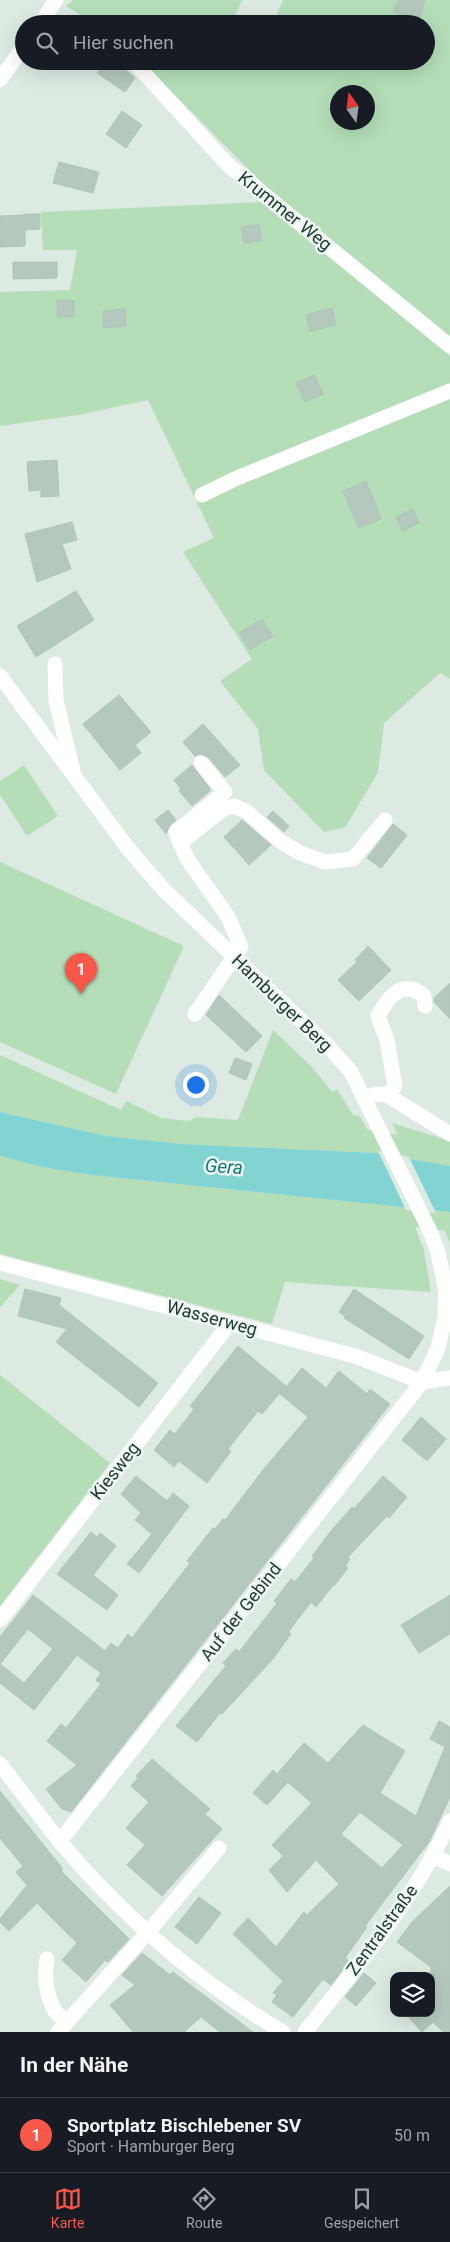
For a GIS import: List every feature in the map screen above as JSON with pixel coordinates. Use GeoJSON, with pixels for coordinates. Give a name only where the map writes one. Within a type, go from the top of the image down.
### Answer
{"type":"FeatureCollection","features":[{"type":"Feature","properties":{"kind":"street"},"geometry":{"type":"LineString","coordinates":[[46,15],[56,0]]}},
{"type":"Feature","properties":{"kind":"street"},"geometry":{"type":"LineString","coordinates":[[0,80],[15,59]]}},
{"type":"Feature","properties":{"kind":"street","name":"Krummer Weg"},"geometry":{"type":"LineString","coordinates":[[141,70],[228,165],[450,346]]}},
{"type":"Feature","properties":{"kind":"street"},"geometry":{"type":"LineString","coordinates":[[202,495],[237,478],[450,391]]}},
{"type":"Feature","properties":{"kind":"street"},"geometry":{"type":"LineString","coordinates":[[55,664],[56,701],[75,778]]}},
{"type":"Feature","properties":{"kind":"street","name":"Hamburger Berg"},"geometry":{"type":"LineString","coordinates":[[0,676],[127,847],[163,889],[329,1047],[351,1072],[429,1229],[444,1249],[445,1318],[438,1348],[422,1382]]}},
{"type":"Feature","properties":{"kind":"street"},"geometry":{"type":"LineString","coordinates":[[195,1014],[242,947],[228,917],[188,860],[176,832],[225,792],[201,762]]}},
{"type":"Feature","properties":{"kind":"street"},"geometry":{"type":"LineString","coordinates":[[180,843],[223,809],[234,806],[246,811],[280,841],[300,853],[325,862],[353,859],[385,820]]}},
{"type":"Feature","properties":{"kind":"street"},"geometry":{"type":"LineString","coordinates":[[387,1095],[395,1086],[387,1040],[378,1016],[384,1005],[393,996],[407,988],[415,989],[424,996],[425,1006]]}},
{"type":"Feature","properties":{"kind":"street"},"geometry":{"type":"LineString","coordinates":[[364,1098],[375,1094],[387,1095],[450,1134]]}},
{"type":"Feature","properties":{"kind":"street","name":"Wasserweg"},"geometry":{"type":"LineString","coordinates":[[0,1263],[355,1356],[422,1382]]}},
{"type":"Feature","properties":{"kind":"street","name":"Kiesweg"},"geometry":{"type":"LineString","coordinates":[[0,1620],[230,1322]]}},
{"type":"Feature","properties":{"kind":"street"},"geometry":{"type":"LineString","coordinates":[[422,1382],[450,1378]]}},
{"type":"Feature","properties":{"kind":"street","name":"Auf der Gebind"},"geometry":{"type":"LineString","coordinates":[[60,1841],[422,1382]]}},
{"type":"Feature","properties":{"kind":"street"},"geometry":{"type":"LineString","coordinates":[[0,1764],[60,1841],[96,1882],[148,1932],[210,1983],[283,2032]]}},
{"type":"Feature","properties":{"kind":"street","name":"Zentralstraße"},"geometry":{"type":"LineString","coordinates":[[305,2032],[405,1901],[434,1856],[450,1822]]}},
{"type":"Feature","properties":{"kind":"street"},"geometry":{"type":"LineString","coordinates":[[48,1959],[45,1974],[47,1987],[62,2027],[148,1932],[219,1848]]}},
{"type":"Feature","properties":{"kind":"street"},"geometry":{"type":"LineString","coordinates":[[434,1856],[450,1864]]}},
{"type":"Feature","properties":{"kind":"green space"},"geometry":{"type":"Polygon","coordinates":[[[73,0],[242,0],[235,15],[80,15],[66,6],[73,0]]]}},
{"type":"Feature","properties":{"kind":"green space"},"geometry":{"type":"Polygon","coordinates":[[[283,0],[450,0],[450,338],[280,201],[150,70],[435,70],[435,15],[277,15],[283,0]]]}},
{"type":"Feature","properties":{"kind":"green space"},"geometry":{"type":"Polygon","coordinates":[[[263,202],[450,356],[450,679],[440,673],[384,723],[378,773],[345,827],[324,832],[264,770],[258,729],[220,681],[252,659],[183,552],[214,538],[148,400],[78,415],[0,426],[0,292],[70,290],[77,250],[43,250],[41,212],[263,202]]]}},
{"type":"Feature","properties":{"kind":"green space"},"geometry":{"type":"Polygon","coordinates":[[[24,765],[58,816],[27,836],[0,795],[0,781],[24,765]]]}},
{"type":"Feature","properties":{"kind":"green space"},"geometry":{"type":"Polygon","coordinates":[[[0,862],[184,946],[116,1094],[0,1042],[0,862]]]}},
{"type":"Feature","properties":{"kind":"green space"},"geometry":{"type":"Polygon","coordinates":[[[273,1030],[311,1066],[332,1092],[337,1089],[353,1115],[360,1117],[368,1130],[398,1135],[392,1123],[450,1141],[450,1166],[376,1153],[182,1144],[106,1136],[0,1112],[0,1055],[121,1110],[126,1101],[161,1118],[189,1121],[196,1117],[238,1120],[273,1030]]]}},
{"type":"Feature","properties":{"kind":"green space"},"geometry":{"type":"Polygon","coordinates":[[[0,1156],[42,1167],[92,1175],[450,1212],[450,1243],[445,1231],[415,1227],[424,1250],[431,1292],[285,1282],[272,1324],[0,1254],[0,1156]]]}},
{"type":"Feature","properties":{"kind":"green space"},"geometry":{"type":"Polygon","coordinates":[[[0,1279],[20,1285],[0,1307],[0,1279]]]}},
{"type":"Feature","properties":{"kind":"green space"},"geometry":{"type":"Polygon","coordinates":[[[0,1375],[110,1463],[0,1606],[0,1375]]]}},
{"type":"Feature","properties":{"kind":"water","name":"Gera"},"geometry":{"type":"Polygon","coordinates":[[[0,1112],[106,1136],[182,1144],[376,1153],[450,1166],[450,1212],[92,1175],[42,1167],[0,1156],[0,1112]]]}},
{"type":"Feature","properties":{"kind":"pier"},"geometry":{"type":"Polygon","coordinates":[[[378,1151],[409,1157],[436,1213],[406,1210],[378,1151]]]}},
{"type":"Feature","properties":{"kind":"building"},"geometry":{"type":"Polygon","coordinates":[[[398,0],[425,0],[420,15],[403,15],[394,12],[398,0]]]}},
{"type":"Feature","properties":{"kind":"building"},"geometry":{"type":"Polygon","coordinates":[[[99,70],[126,70],[135,78],[125,92],[97,73],[99,70]]]}},
{"type":"Feature","properties":{"kind":"building"},"geometry":{"type":"Polygon","coordinates":[[[122,111],[142,125],[126,148],[106,134],[122,111]]]}},
{"type":"Feature","properties":{"kind":"building"},"geometry":{"type":"Polygon","coordinates":[[[59,162],[99,172],[93,193],[53,183],[59,162]]]}},
{"type":"Feature","properties":{"kind":"building"},"geometry":{"type":"Polygon","coordinates":[[[40,214],[40,229],[25,230],[25,246],[0,247],[0,216],[40,214]]]}},
{"type":"Feature","properties":{"kind":"building"},"geometry":{"type":"Polygon","coordinates":[[[259,224],[262,240],[244,243],[241,227],[259,224]]]}},
{"type":"Feature","properties":{"kind":"building"},"geometry":{"type":"Polygon","coordinates":[[[13,262],[57,262],[57,278],[13,279],[13,262]]]}},
{"type":"Feature","properties":{"kind":"building"},"geometry":{"type":"Polygon","coordinates":[[[57,300],[74,301],[74,317],[57,317],[57,300]]]}},
{"type":"Feature","properties":{"kind":"building"},"geometry":{"type":"Polygon","coordinates":[[[332,308],[336,325],[310,331],[306,315],[332,308]]]}},
{"type":"Feature","properties":{"kind":"building"},"geometry":{"type":"Polygon","coordinates":[[[125,309],[126,326],[104,328],[103,311],[125,309]]]}},
{"type":"Feature","properties":{"kind":"building"},"geometry":{"type":"Polygon","coordinates":[[[314,375],[323,394],[305,402],[296,383],[314,375]]]}},
{"type":"Feature","properties":{"kind":"building"},"geometry":{"type":"Polygon","coordinates":[[[57,460],[59,496],[41,497],[41,490],[29,491],[27,462],[57,460]]]}},
{"type":"Feature","properties":{"kind":"building"},"geometry":{"type":"Polygon","coordinates":[[[366,481],[381,519],[359,528],[343,491],[366,481]]]}},
{"type":"Feature","properties":{"kind":"building"},"geometry":{"type":"Polygon","coordinates":[[[413,509],[419,523],[402,531],[396,517],[413,509]]]}},
{"type":"Feature","properties":{"kind":"building"},"geometry":{"type":"Polygon","coordinates":[[[72,522],[77,540],[62,544],[71,569],[37,582],[25,534],[72,522]]]}},
{"type":"Feature","properties":{"kind":"building"},"geometry":{"type":"Polygon","coordinates":[[[76,591],[94,620],[36,657],[17,626],[76,591]]]}},
{"type":"Feature","properties":{"kind":"building"},"geometry":{"type":"Polygon","coordinates":[[[262,619],[273,636],[250,650],[239,633],[262,619]]]}},
{"type":"Feature","properties":{"kind":"building"},"geometry":{"type":"Polygon","coordinates":[[[119,695],[151,732],[135,745],[141,753],[120,770],[83,724],[119,695]]]}},
{"type":"Feature","properties":{"kind":"building"},"geometry":{"type":"Polygon","coordinates":[[[203,724],[240,765],[225,777],[208,757],[200,754],[195,756],[183,742],[203,724]]]}},
{"type":"Feature","properties":{"kind":"building"},"geometry":{"type":"Polygon","coordinates":[[[192,765],[211,790],[192,806],[179,791],[181,789],[174,780],[192,765]]]}},
{"type":"Feature","properties":{"kind":"building"},"geometry":{"type":"Polygon","coordinates":[[[168,810],[176,820],[170,825],[166,834],[155,820],[168,810]]]}},
{"type":"Feature","properties":{"kind":"building"},"geometry":{"type":"Polygon","coordinates":[[[273,811],[289,826],[284,832],[267,817],[273,811]]]}},
{"type":"Feature","properties":{"kind":"building"},"geometry":{"type":"Polygon","coordinates":[[[242,820],[271,845],[249,865],[224,837],[242,820]]]}},
{"type":"Feature","properties":{"kind":"building"},"geometry":{"type":"Polygon","coordinates":[[[393,824],[407,835],[381,868],[367,858],[393,824]]]}},
{"type":"Feature","properties":{"kind":"building"},"geometry":{"type":"Polygon","coordinates":[[[368,946],[391,970],[359,1001],[338,980],[357,962],[355,960],[368,946]]]}},
{"type":"Feature","properties":{"kind":"building"},"geometry":{"type":"Polygon","coordinates":[[[450,983],[450,1019],[434,1002],[434,998],[450,983]]]}},
{"type":"Feature","properties":{"kind":"building"},"geometry":{"type":"Polygon","coordinates":[[[219,995],[262,1036],[246,1052],[206,1015],[219,995]]]}},
{"type":"Feature","properties":{"kind":"building"},"geometry":{"type":"Polygon","coordinates":[[[235,1058],[252,1064],[246,1080],[229,1073],[235,1058]]]}},
{"type":"Feature","properties":{"kind":"building"},"geometry":{"type":"Polygon","coordinates":[[[25,1289],[61,1298],[59,1305],[158,1383],[139,1407],[56,1342],[67,1329],[18,1316],[25,1289]]]}},
{"type":"Feature","properties":{"kind":"building"},"geometry":{"type":"Polygon","coordinates":[[[354,1289],[424,1336],[409,1359],[344,1318],[346,1317],[339,1312],[354,1289]]]}},
{"type":"Feature","properties":{"kind":"building"},"geometry":{"type":"Polygon","coordinates":[[[238,1346],[286,1386],[262,1414],[258,1411],[228,1449],[231,1451],[207,1483],[179,1461],[174,1467],[154,1450],[170,1430],[175,1434],[194,1409],[190,1406],[238,1346]]]}},
{"type":"Feature","properties":{"kind":"building"},"geometry":{"type":"Polygon","coordinates":[[[302,1368],[326,1388],[339,1371],[367,1394],[370,1389],[390,1404],[71,1812],[62,1809],[46,1789],[77,1765],[47,1741],[61,1724],[66,1728],[86,1703],[101,1684],[96,1680],[101,1673],[77,1655],[34,1710],[0,1683],[0,1664],[0,1637],[33,1595],[105,1651],[111,1643],[118,1648],[128,1634],[132,1638],[190,1563],[187,1561],[213,1528],[215,1529],[223,1519],[225,1520],[263,1470],[308,1417],[280,1394],[302,1368]],[[28,1629],[0,1664],[24,1683],[53,1649],[28,1629]]]}},
{"type":"Feature","properties":{"kind":"building"},"geometry":{"type":"Polygon","coordinates":[[[421,1417],[446,1439],[427,1461],[402,1440],[421,1417]]]}},
{"type":"Feature","properties":{"kind":"building"},"geometry":{"type":"Polygon","coordinates":[[[136,1476],[167,1501],[173,1493],[189,1506],[139,1573],[127,1564],[152,1534],[135,1520],[141,1513],[121,1494],[136,1476]]]}},
{"type":"Feature","properties":{"kind":"building"},"geometry":{"type":"Polygon","coordinates":[[[383,1476],[407,1497],[389,1518],[387,1516],[348,1557],[350,1559],[345,1566],[348,1568],[334,1586],[316,1607],[311,1602],[288,1632],[291,1634],[272,1660],[222,1714],[220,1713],[197,1742],[176,1726],[226,1666],[223,1663],[236,1649],[239,1652],[277,1603],[274,1601],[291,1579],[295,1582],[314,1558],[312,1556],[331,1531],[352,1507],[354,1509],[383,1476]]]}},
{"type":"Feature","properties":{"kind":"building"},"geometry":{"type":"Polygon","coordinates":[[[91,1532],[97,1537],[100,1533],[116,1546],[93,1575],[118,1595],[107,1610],[57,1574],[91,1532]]]}},
{"type":"Feature","properties":{"kind":"building"},"geometry":{"type":"Polygon","coordinates":[[[450,1595],[450,1634],[419,1653],[401,1625],[450,1595]]]}},
{"type":"Feature","properties":{"kind":"building"},"geometry":{"type":"Polygon","coordinates":[[[439,1721],[450,1727],[450,1797],[429,1842],[365,1926],[367,1927],[345,1958],[349,1961],[331,1985],[323,1979],[293,2017],[272,2002],[277,1995],[273,1993],[283,1981],[233,1934],[248,1918],[276,1947],[304,1912],[307,1915],[339,1884],[316,1860],[287,1892],[269,1870],[283,1856],[272,1845],[312,1803],[285,1780],[287,1783],[267,1805],[253,1793],[273,1770],[277,1774],[304,1743],[328,1763],[363,1725],[405,1751],[380,1793],[416,1816],[445,1747],[430,1739],[439,1721]],[[360,1812],[341,1834],[382,1868],[403,1845],[360,1812]]]}},
{"type":"Feature","properties":{"kind":"building"},"geometry":{"type":"Polygon","coordinates":[[[152,1759],[210,1809],[205,1814],[222,1829],[162,1896],[127,1865],[145,1845],[126,1828],[149,1802],[131,1786],[138,1778],[136,1776],[152,1759]]]}},
{"type":"Feature","properties":{"kind":"building"},"geometry":{"type":"Polygon","coordinates":[[[0,1791],[63,1869],[61,1871],[129,1939],[108,1962],[105,1960],[86,1982],[62,1960],[77,1943],[37,1903],[9,1931],[0,1922],[0,1919],[27,1885],[16,1872],[23,1866],[0,1838],[0,1791]]]}},
{"type":"Feature","properties":{"kind":"building"},"geometry":{"type":"Polygon","coordinates":[[[450,1886],[450,2032],[443,2032],[433,2022],[422,2032],[409,2017],[435,2017],[435,1972],[431,1972],[431,1967],[397,1942],[413,1921],[450,1886]]]}},
{"type":"Feature","properties":{"kind":"building"},"geometry":{"type":"Polygon","coordinates":[[[199,1897],[221,1913],[197,1944],[175,1927],[199,1897]]]}},
{"type":"Feature","properties":{"kind":"building"},"geometry":{"type":"Polygon","coordinates":[[[142,1953],[170,1975],[173,1972],[253,2032],[220,2032],[201,2017],[184,2032],[133,2032],[110,2005],[135,1985],[122,1975],[142,1953]]]}},
{"type":"Feature","properties":{"kind":"building"},"geometry":{"type":"Polygon","coordinates":[[[364,1973],[376,1983],[356,2006],[345,1997],[364,1973]]]}},
{"type":"Feature","properties":{"kind":"place","name":"Sportplatz Bischlebener SV"},"geometry":{"type":"Point","coordinates":[81,994]}}]}
